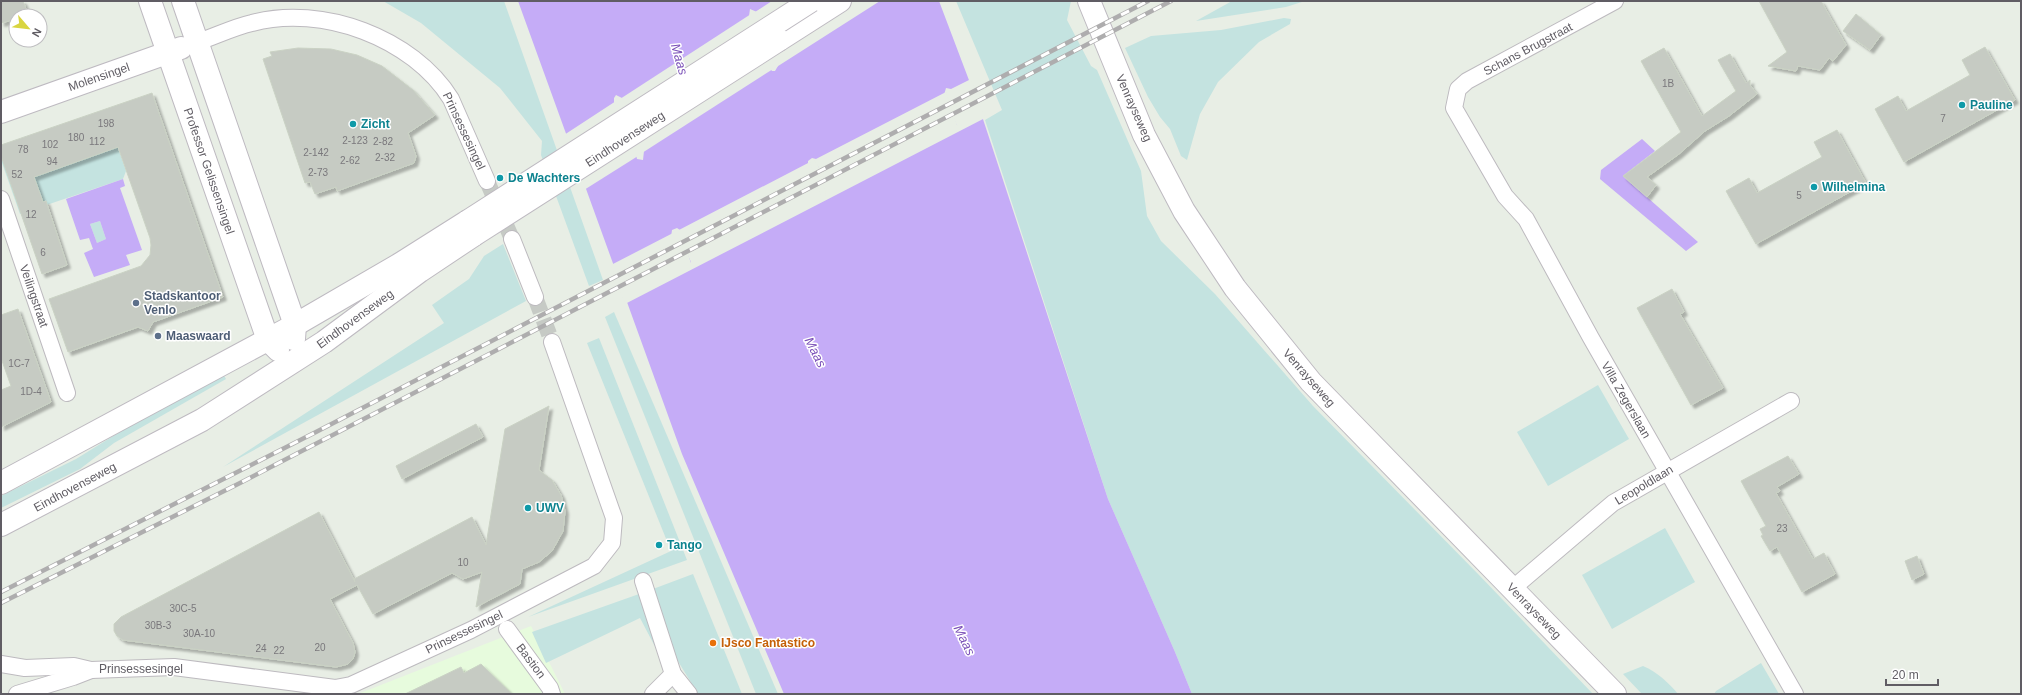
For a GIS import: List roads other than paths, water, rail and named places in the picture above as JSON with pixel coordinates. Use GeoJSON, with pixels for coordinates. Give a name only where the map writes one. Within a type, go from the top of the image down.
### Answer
{"type":"FeatureCollection","features":[{"type":"Feature","properties":{"kind":"main road","name":"Professor Gelissensingel"},"geometry":{"type":"LineString","coordinates":[[150,1],[268,340]]}},
{"type":"Feature","properties":{"kind":"main road"},"geometry":{"type":"LineString","coordinates":[[183,1],[295,325],[293,362]]}},
{"type":"Feature","properties":{"kind":"main road","name":"Eindhovenseweg"},"geometry":{"type":"LineString","coordinates":[[1,525],[202,420],[293,362],[471,228],[811,1]]}},
{"type":"Feature","properties":{"kind":"main road","name":"Eindhovenseweg"},"geometry":{"type":"LineString","coordinates":[[1,483],[268,340],[400,264],[471,228],[840,1]]}},
{"type":"Feature","properties":{"kind":"main road","name":"Venrayseweg"},"geometry":{"type":"LineString","coordinates":[[1089,1],[1144,135],[1184,211],[1235,288],[1311,382],[1615,694]]}},
{"type":"Feature","properties":{"kind":"main road","name":"Molensingel"},"geometry":{"type":"LineString","coordinates":[[1,112],[198,42]]}},
{"type":"Feature","properties":{"kind":"main road"},"geometry":{"type":"LineString","coordinates":[[268,340],[293,362]]}},
{"type":"Feature","properties":{"kind":"street","name":"Schans Brugstraat"},"geometry":{"type":"LineString","coordinates":[[1454,108],[1458,89],[1467,81],[1615,1]]}},
{"type":"Feature","properties":{"kind":"street","name":"Prinsessesingel"},"geometry":{"type":"LineString","coordinates":[[198,42],[253,22],[309,18],[330,21],[357,28],[383,40],[422,65],[444,88],[451,99],[487,181]]}},
{"type":"Feature","properties":{"kind":"street","name":"Villa Zegerslaan"},"geometry":{"type":"LineString","coordinates":[[1454,108],[1502,190],[1526,219],[1591,338],[1795,694]]}},
{"type":"Feature","properties":{"kind":"street","name":"Veilingstraat"},"geometry":{"type":"LineString","coordinates":[[1,199],[67,393]]}},
{"type":"Feature","properties":{"kind":"street"},"geometry":{"type":"LineString","coordinates":[[512,239],[535,298]]}},
{"type":"Feature","properties":{"kind":"street","name":"Prinsessesingel"},"geometry":{"type":"LineString","coordinates":[[1,664],[24,668],[74,666],[91,670],[174,667],[283,688],[354,689],[594,566],[612,543],[614,518],[552,342]]}},
{"type":"Feature","properties":{"kind":"street","name":"Leopoldlaan"},"geometry":{"type":"LineString","coordinates":[[1512,589],[1614,502],[1791,401]]}},
{"type":"Feature","properties":{"kind":"street"},"geometry":{"type":"LineString","coordinates":[[643,582],[673,674],[689,694]]}},
{"type":"Feature","properties":{"kind":"street","name":"Bastion"},"geometry":{"type":"LineString","coordinates":[[507,629],[550,688],[552,694]]}},
{"type":"Feature","properties":{"kind":"street","name":"Prinsessesingel"},"geometry":{"type":"LineString","coordinates":[[17,694],[91,670]]}},
{"type":"Feature","properties":{"kind":"street"},"geometry":{"type":"LineString","coordinates":[[653,694],[673,674]]}},
{"type":"Feature","properties":{"kind":"water","name":"Maas"},"geometry":{"type":"Polygon","coordinates":[[[518,1],[939,1],[978,104],[1108,499],[1192,694],[784,694],[682,454],[518,1]],[[750,9],[749,16],[769,67],[772,71],[775,71],[778,66],[757,12],[750,9]],[[946,88],[944,95],[958,128],[966,125],[951,89],[946,88]],[[616,95],[614,98],[614,103],[637,159],[643,160],[644,151],[622,98],[616,95]],[[812,158],[808,161],[808,166],[821,198],[828,195],[816,159],[812,158]],[[677,228],[672,230],[671,237],[685,268],[692,266],[680,230],[677,228]]]}},
{"type":"Feature","properties":{"kind":"water"},"geometry":{"type":"Polygon","coordinates":[[[1642,139],[1655,151],[1623,176],[1698,242],[1686,251],[1600,179],[1601,170],[1642,139]]]}},
{"type":"Feature","properties":{"kind":"water"},"geometry":{"type":"Polygon","coordinates":[[[123,179],[125,186],[120,188],[142,250],[126,255],[130,265],[94,277],[84,253],[93,249],[89,238],[80,240],[66,199],[123,179]],[[100,221],[90,224],[97,243],[106,239],[100,221]]]}},
{"type":"Feature","properties":{"kind":"tunnel"},"geometry":{"type":"LineString","coordinates":[[487,181],[512,239]]}},
{"type":"Feature","properties":{"kind":"tunnel"},"geometry":{"type":"LineString","coordinates":[[535,297],[552,342]]}},
{"type":"Feature","properties":{"kind":"railway"},"geometry":{"type":"LineString","coordinates":[[1,592],[316,432],[1148,1]]}},
{"type":"Feature","properties":{"kind":"railway"},"geometry":{"type":"LineString","coordinates":[[1,603],[240,483],[1171,1]]}},
{"type":"Feature","properties":{"kind":"place","name":"Pauline"},"geometry":{"type":"Point","coordinates":[1962,105]}},
{"type":"Feature","properties":{"kind":"place","name":"Zicht"},"geometry":{"type":"Point","coordinates":[353,124]}},
{"type":"Feature","properties":{"kind":"place","name":"De Wachters"},"geometry":{"type":"Point","coordinates":[500,178]}},
{"type":"Feature","properties":{"kind":"place","name":"Wilhelmina"},"geometry":{"type":"Point","coordinates":[1814,187]}},
{"type":"Feature","properties":{"kind":"place","name":"Stadskantoor Venlo"},"geometry":{"type":"Point","coordinates":[136,303]}},
{"type":"Feature","properties":{"kind":"place","name":"Maaswaard"},"geometry":{"type":"Point","coordinates":[158,336]}},
{"type":"Feature","properties":{"kind":"place","name":"UWV"},"geometry":{"type":"Point","coordinates":[528,508]}},
{"type":"Feature","properties":{"kind":"place","name":"Tango"},"geometry":{"type":"Point","coordinates":[659,545]}},
{"type":"Feature","properties":{"kind":"place","name":"IJsco Fantastico"},"geometry":{"type":"Point","coordinates":[713,643]}}]}
